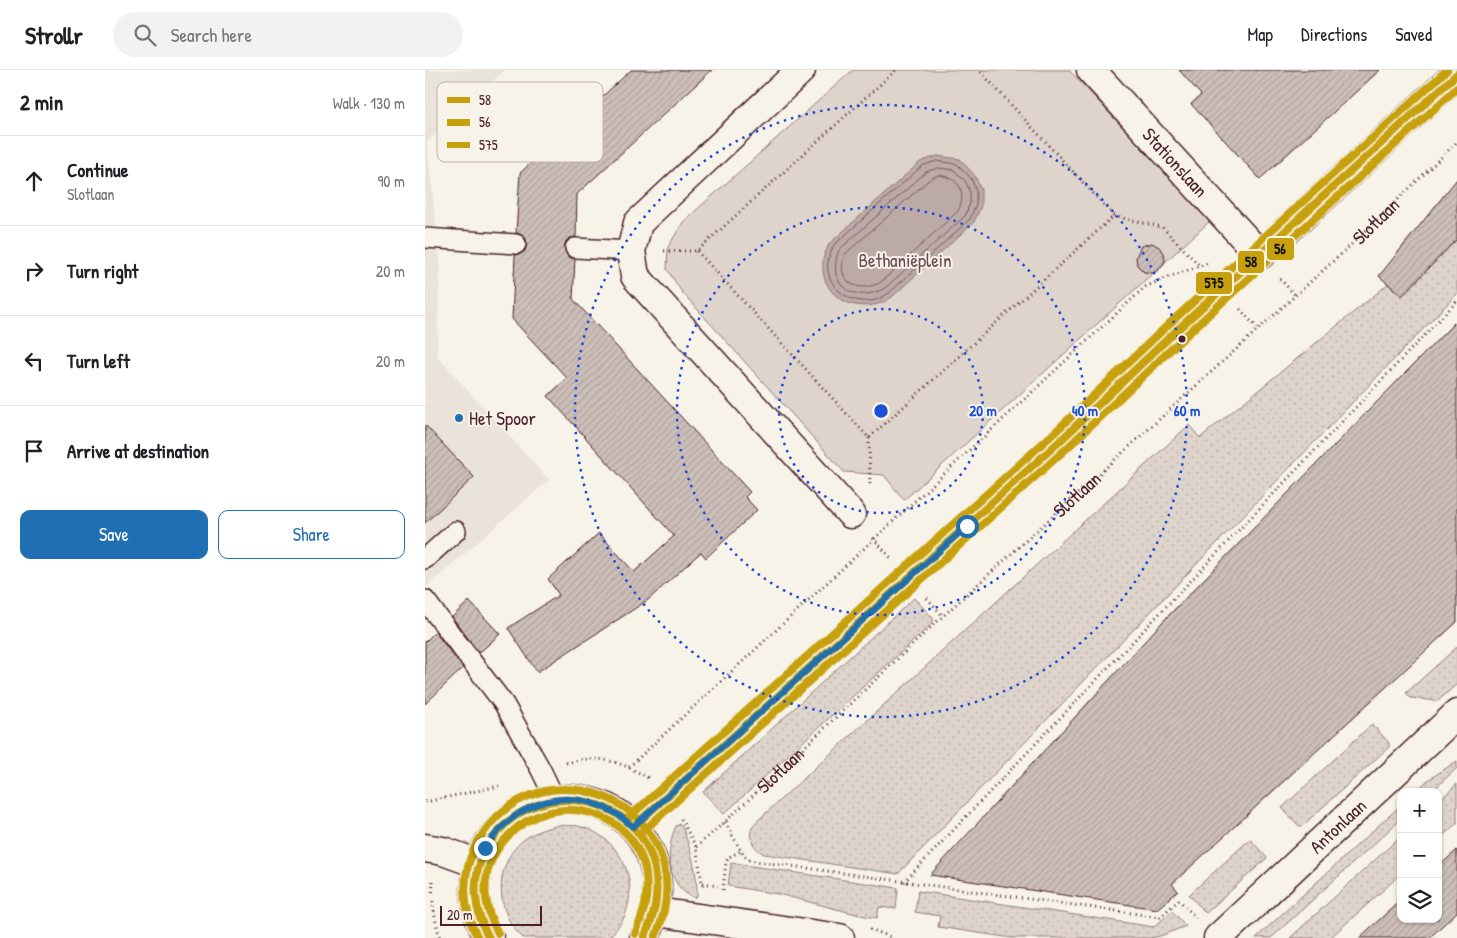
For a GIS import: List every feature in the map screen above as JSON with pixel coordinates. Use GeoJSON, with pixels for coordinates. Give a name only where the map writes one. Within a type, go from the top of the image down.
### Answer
{"type":"FeatureCollection","features":[{"type":"Feature","properties":{"kind":"street"},"geometry":{"type":"LineString","coordinates":[[801,70],[638,224],[631,251],[635,276],[861,505]]}},
{"type":"Feature","properties":{"kind":"street","name":"Stationslaan"},"geometry":{"type":"LineString","coordinates":[[1091,70],[1260,255]]}},
{"type":"Feature","properties":{"kind":"street"},"geometry":{"type":"LineString","coordinates":[[1260,255],[1457,74]]}},
{"type":"Feature","properties":{"kind":"street","name":"Antonlaan"},"geometry":{"type":"LineString","coordinates":[[1218,938],[1457,714]]}},
{"type":"Feature","properties":{"kind":"street"},"geometry":{"type":"LineString","coordinates":[[489,938],[479,918],[475,891],[479,864],[485,848],[495,833],[521,811],[538,803],[555,799],[576,799],[597,804],[616,813],[633,827],[643,839],[655,866],[658,889],[656,912],[644,938]]}},
{"type":"Feature","properties":{"kind":"street"},"geometry":{"type":"LineString","coordinates":[[425,848],[443,851],[479,864]]}},
{"type":"Feature","properties":{"kind":"street"},"geometry":{"type":"LineString","coordinates":[[656,912],[840,938]]}},
{"type":"Feature","properties":{"kind":"lane"},"geometry":{"type":"LineString","coordinates":[[425,238],[516,244]]}},
{"type":"Feature","properties":{"kind":"lane"},"geometry":{"type":"LineString","coordinates":[[575,248],[631,251]]}},
{"type":"Feature","properties":{"kind":"lane"},"geometry":{"type":"LineString","coordinates":[[633,827],[1054,447],[1176,331],[1260,255]]}},
{"type":"Feature","properties":{"kind":"lane"},"geometry":{"type":"LineString","coordinates":[[425,559],[456,531]]}},
{"type":"Feature","properties":{"kind":"lane"},"geometry":{"type":"LineString","coordinates":[[425,600],[504,704],[555,799]]}},
{"type":"Feature","properties":{"kind":"path"},"geometry":{"type":"LineString","coordinates":[[869,438],[697,251],[896,70]]}},
{"type":"Feature","properties":{"kind":"path"},"geometry":{"type":"LineString","coordinates":[[979,70],[1113,216],[1162,226]]}},
{"type":"Feature","properties":{"kind":"path","name":"Slotlaan"},"geometry":{"type":"LineString","coordinates":[[696,847],[725,822],[943,616],[1345,250],[1457,142]]}},
{"type":"Feature","properties":{"kind":"path"},"geometry":{"type":"LineString","coordinates":[[861,505],[869,438],[1113,216]]}},
{"type":"Feature","properties":{"kind":"path"},"geometry":{"type":"LineString","coordinates":[[629,767],[1145,287],[1192,267],[1212,262]]}},
{"type":"Feature","properties":{"kind":"path"},"geometry":{"type":"LineString","coordinates":[[904,882],[1457,300]]}},
{"type":"Feature","properties":{"kind":"path"},"geometry":{"type":"LineString","coordinates":[[425,802],[507,785]]}},
{"type":"Feature","properties":{"kind":"path"},"geometry":{"type":"LineString","coordinates":[[725,822],[748,860],[1160,917],[1179,900],[1198,919]]}},
{"type":"Feature","properties":{"kind":"shaded area","name":"Het Spoor"},"geometry":{"type":"Polygon","coordinates":[[[425,70],[505,70],[492,82],[437,82],[437,133],[427,142],[440,260],[437,356],[549,480],[425,588],[425,70]]]}},
{"type":"Feature","properties":{"kind":"green space","name":"Bethaniëplein"},"geometry":{"type":"Polygon","coordinates":[[[853,70],[1069,70],[1201,211],[1209,222],[904,500],[884,475],[844,472],[681,291],[667,269],[668,247],[683,222],[853,70]]]}},
{"type":"Feature","properties":{"kind":"green space"},"geometry":{"type":"Polygon","coordinates":[[[1457,238],[1457,294],[898,874],[764,854],[754,845],[751,833],[754,824],[1189,425],[1200,438],[1388,284],[1402,296],[1457,238]]]}},
{"type":"Feature","properties":{"kind":"green space"},"geometry":{"type":"Polygon","coordinates":[[[914,598],[933,618],[933,623],[724,814],[703,792],[914,598]]]}},
{"type":"Feature","properties":{"kind":"green space"},"geometry":{"type":"Polygon","coordinates":[[[1457,647],[1457,684],[1438,701],[1411,698],[1406,693],[1457,647]]]}},
{"type":"Feature","properties":{"kind":"green space"},"geometry":{"type":"Polygon","coordinates":[[[1372,724],[1389,743],[1389,747],[1302,826],[1299,826],[1282,808],[1372,724]]]}},
{"type":"Feature","properties":{"kind":"green space"},"geometry":{"type":"Polygon","coordinates":[[[1457,761],[1457,768],[1435,788],[1419,788],[1457,761]]]}},
{"type":"Feature","properties":{"kind":"green space"},"geometry":{"type":"Polygon","coordinates":[[[1457,784],[1457,823],[1442,836],[1442,833],[1442,798],[1457,784]]]}},
{"type":"Feature","properties":{"kind":"green space"},"geometry":{"type":"Polygon","coordinates":[[[1397,809],[1397,823],[1271,938],[1256,938],[1397,809]]]}},
{"type":"Feature","properties":{"kind":"green space"},"geometry":{"type":"Polygon","coordinates":[[[680,824],[688,843],[695,869],[697,896],[695,898],[685,893],[673,877],[670,846],[676,826],[680,824]]]}},
{"type":"Feature","properties":{"kind":"green space"},"geometry":{"type":"Polygon","coordinates":[[[559,825],[578,826],[591,830],[603,837],[613,846],[626,869],[630,895],[626,913],[608,938],[523,938],[513,927],[507,915],[501,887],[503,873],[508,860],[515,848],[526,838],[559,825]]]}},
{"type":"Feature","properties":{"kind":"green space"},"geometry":{"type":"Polygon","coordinates":[[[1250,839],[1267,858],[1206,913],[1189,895],[1250,839]]]}},
{"type":"Feature","properties":{"kind":"green space"},"geometry":{"type":"Polygon","coordinates":[[[1397,840],[1397,878],[1330,938],[1290,938],[1397,840]]]}},
{"type":"Feature","properties":{"kind":"green space"},"geometry":{"type":"Polygon","coordinates":[[[731,863],[898,888],[896,909],[879,907],[877,918],[778,894],[728,886],[731,863]]]}},
{"type":"Feature","properties":{"kind":"green space"},"geometry":{"type":"Polygon","coordinates":[[[918,891],[1154,927],[1172,911],[1186,926],[1150,938],[1012,938],[938,927],[940,916],[915,912],[918,891]]]}},
{"type":"Feature","properties":{"kind":"water"},"geometry":{"type":"Polygon","coordinates":[[[937,156],[960,159],[975,176],[981,190],[981,206],[974,222],[892,297],[885,301],[867,306],[857,305],[839,298],[831,291],[823,273],[824,255],[829,244],[920,162],[937,156]]]}},
{"type":"Feature","properties":{"kind":"building"},"geometry":{"type":"Polygon","coordinates":[[[631,70],[712,70],[577,194],[576,237],[566,241],[564,248],[568,257],[575,259],[573,299],[750,492],[745,497],[757,510],[706,558],[701,552],[648,600],[537,672],[508,628],[559,595],[548,579],[599,533],[634,572],[674,536],[548,396],[567,378],[512,319],[515,255],[525,251],[527,244],[523,235],[516,233],[520,173],[532,162],[603,162],[603,96],[631,70]]]}},
{"type":"Feature","properties":{"kind":"building"},"geometry":{"type":"Polygon","coordinates":[[[1179,70],[1380,70],[1260,179],[1191,104],[1201,95],[1179,70]]]}},
{"type":"Feature","properties":{"kind":"building"},"geometry":{"type":"Polygon","coordinates":[[[1457,179],[1457,239],[1402,296],[1379,276],[1457,179]]]}},
{"type":"Feature","properties":{"kind":"building"},"geometry":{"type":"Polygon","coordinates":[[[1152,243],[1164,253],[1165,261],[1162,267],[1154,273],[1144,272],[1137,265],[1136,257],[1141,246],[1152,243]]]}},
{"type":"Feature","properties":{"kind":"building"},"geometry":{"type":"Polygon","coordinates":[[[1457,320],[1457,622],[1172,884],[1178,891],[1157,909],[930,875],[1167,617],[1457,320]]]}},
{"type":"Feature","properties":{"kind":"building"},"geometry":{"type":"Polygon","coordinates":[[[425,425],[474,477],[425,523],[425,425]]]}},
{"type":"Feature","properties":{"kind":"building"},"geometry":{"type":"Polygon","coordinates":[[[469,601],[500,634],[479,653],[452,617],[469,601]]]}},
{"type":"Feature","properties":{"kind":"building"},"geometry":{"type":"Polygon","coordinates":[[[435,632],[463,668],[425,704],[425,642],[435,632]]]}},
{"type":"Feature","properties":{"kind":"building"},"geometry":{"type":"Polygon","coordinates":[[[1457,850],[1457,912],[1429,938],[1359,938],[1397,904],[1397,923],[1442,923],[1442,863],[1457,850]]]}},
{"type":"Feature","properties":{"kind":"transit line","name":"575"},"geometry":{"type":"LineString","coordinates":[[626,820],[1054,433],[1169,324],[1447,70]]}},
{"type":"Feature","properties":{"kind":"transit line","name":"58"},"geometry":{"type":"LineString","coordinates":[[633,827],[1061,440],[1176,331],[1457,74]]}},
{"type":"Feature","properties":{"kind":"transit line","name":"56"},"geometry":{"type":"LineString","coordinates":[[640,834],[1068,447],[1183,338],[1457,88]]}},
{"type":"Feature","properties":{"kind":"transit line","name":"575"},"geometry":{"type":"LineString","coordinates":[[478,938],[469,916],[465,892],[467,869],[475,847],[503,812],[537,793],[574,789],[610,799],[639,821],[660,852],[666,892],[655,938]]}},
{"type":"Feature","properties":{"kind":"transit line","name":"58"},"geometry":{"type":"LineString","coordinates":[[489,938],[480,917],[476,895],[477,873],[485,851],[506,824],[533,807],[562,800],[592,803],[618,815],[640,835],[653,863],[656,898],[655,909],[644,938]]}},
{"type":"Feature","properties":{"kind":"transit line","name":"56"},"geometry":{"type":"LineString","coordinates":[[498,933],[487,905],[485,886],[486,876],[493,857],[512,832],[537,816],[563,810],[590,813],[614,823],[633,841],[644,867],[646,898],[635,934]]}},
{"type":"Feature","properties":{"kind":"place","name":"Het Spoor"},"geometry":{"type":"Point","coordinates":[459,418]}},
{"type":"Feature","properties":{"kind":"route"},"geometry":{"type":"LineString","coordinates":[[485,848],[495,833],[521,811],[538,803],[555,799],[576,799],[597,804],[616,813],[633,827],[967,526]]}}]}
